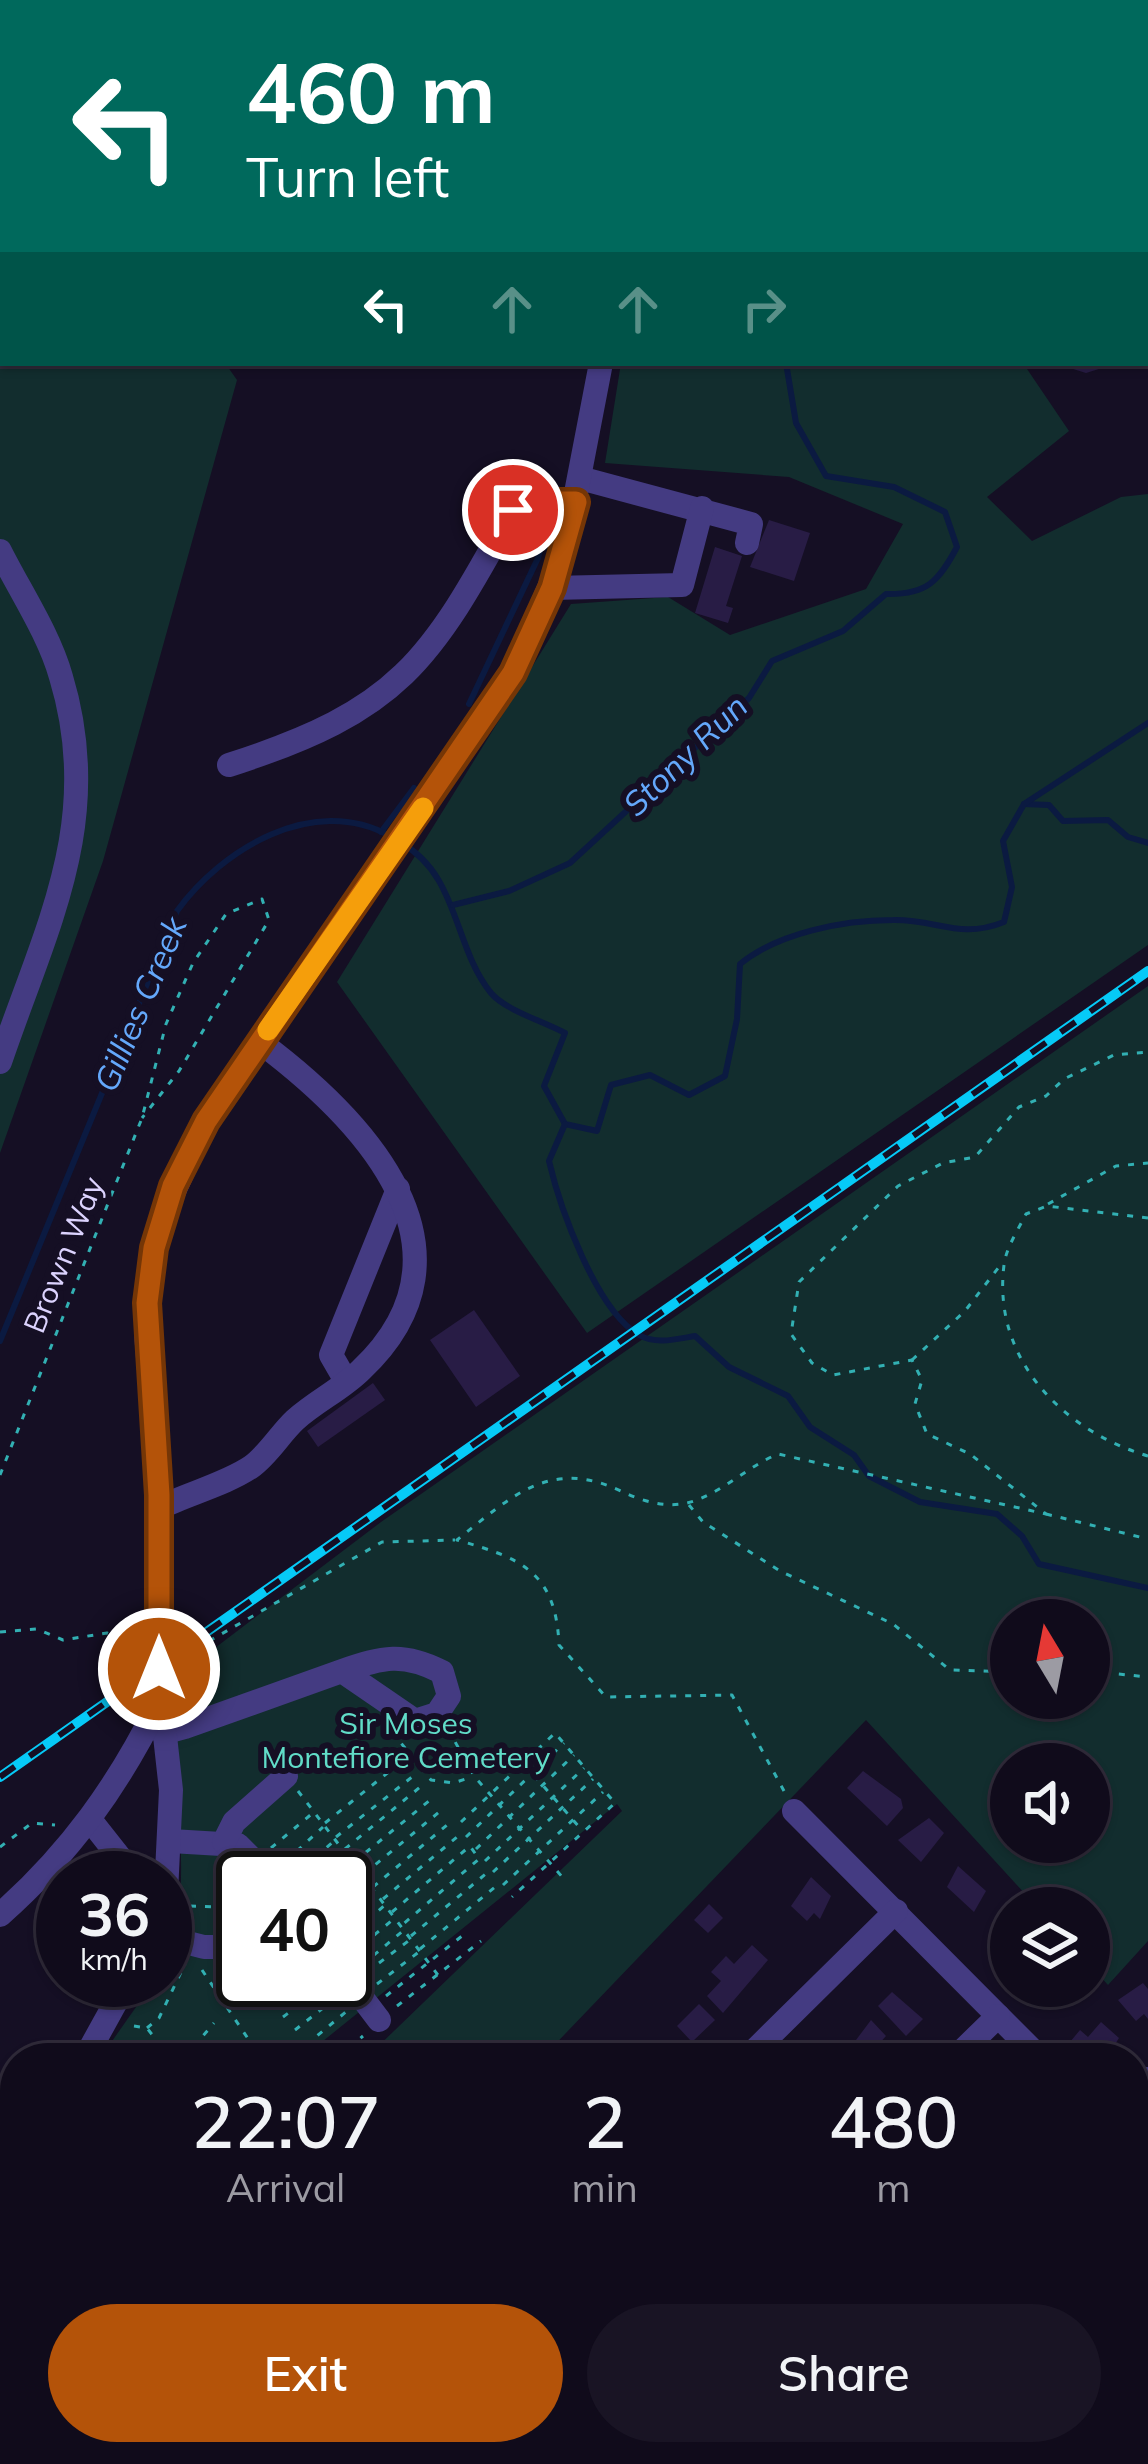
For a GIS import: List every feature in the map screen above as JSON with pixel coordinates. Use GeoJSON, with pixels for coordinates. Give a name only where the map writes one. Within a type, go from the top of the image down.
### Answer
{"type":"FeatureCollection","features":[{"type":"Feature","properties":{"kind":"street"},"geometry":{"type":"LineString","coordinates":[[172,1851],[160,1700],[159,1508],[146,1333],[154,1248],[186,1157],[513,673],[552,588],[578,490],[600,366]]}},
{"type":"Feature","properties":{"kind":"street"},"geometry":{"type":"LineString","coordinates":[[229,765],[298,743],[388,692],[433,643],[467,594],[513,510],[525,502],[578,490],[701,508],[751,524],[747,543]]}},
{"type":"Feature","properties":{"kind":"street"},"geometry":{"type":"LineString","coordinates":[[552,588],[682,585],[701,508]]}},
{"type":"Feature","properties":{"kind":"street"},"geometry":{"type":"LineString","coordinates":[[0,551],[61,675],[80,790],[56,915],[0,1062]]}},
{"type":"Feature","properties":{"kind":"street"},"geometry":{"type":"LineString","coordinates":[[159,1508],[251,1467],[295,1420],[361,1370],[410,1302],[418,1262],[416,1231],[398,1189],[330,1101],[260,1042]]}},
{"type":"Feature","properties":{"kind":"street"},"geometry":{"type":"LineString","coordinates":[[346,1381],[331,1355],[398,1189]]}},
{"type":"Feature","properties":{"kind":"street"},"geometry":{"type":"LineString","coordinates":[[163,1732],[342,1671],[410,1656],[442,1672],[449,1696],[437,1714],[415,1721],[342,1671]]}},
{"type":"Feature","properties":{"kind":"street"},"geometry":{"type":"LineString","coordinates":[[0,1915],[91,1821],[130,1762],[160,1700]]}},
{"type":"Feature","properties":{"kind":"street"},"geometry":{"type":"LineString","coordinates":[[224,1842],[234,1822],[286,1776]]}},
{"type":"Feature","properties":{"kind":"street"},"geometry":{"type":"LineString","coordinates":[[794,1811],[1025,2043]]}},
{"type":"Feature","properties":{"kind":"street"},"geometry":{"type":"LineString","coordinates":[[91,1821],[115,1851]]}},
{"type":"Feature","properties":{"kind":"street"},"geometry":{"type":"LineString","coordinates":[[171,1841],[224,1842],[247,1851]]}},
{"type":"Feature","properties":{"kind":"street"},"geometry":{"type":"LineString","coordinates":[[762,2043],[896,1911]]}},
{"type":"Feature","properties":{"kind":"street"},"geometry":{"type":"LineString","coordinates":[[93,2043],[113,2007]]}},
{"type":"Feature","properties":{"kind":"street"},"geometry":{"type":"LineString","coordinates":[[970,2043],[998,2016]]}},
{"type":"Feature","properties":{"kind":"path","name":"Brown Way"},"geometry":{"type":"LineString","coordinates":[[0,1475],[142,1118],[166,1024],[194,963],[226,914],[262,899],[269,920],[179,1071],[142,1118]]}},
{"type":"Feature","properties":{"kind":"path"},"geometry":{"type":"LineString","coordinates":[[1148,1052],[1114,1055],[1064,1079],[1046,1096],[1019,1107],[975,1157],[943,1163],[898,1186],[799,1282],[791,1334],[812,1363],[833,1375],[912,1360],[965,1311],[1004,1262],[1026,1214],[1116,1166],[1148,1163]]}},
{"type":"Feature","properties":{"kind":"path"},"geometry":{"type":"LineString","coordinates":[[1047,1206],[1148,1218]]}},
{"type":"Feature","properties":{"kind":"path"},"geometry":{"type":"LineString","coordinates":[[1004,1262],[1005,1325],[1023,1370],[1086,1426],[1148,1456]]}},
{"type":"Feature","properties":{"kind":"path"},"geometry":{"type":"LineString","coordinates":[[912,1360],[922,1380],[915,1405],[927,1434],[970,1454],[1046,1514]]}},
{"type":"Feature","properties":{"kind":"path"},"geometry":{"type":"LineString","coordinates":[[457,1540],[517,1492],[560,1475],[590,1477],[644,1502],[687,1503],[778,1454],[1148,1539]]}},
{"type":"Feature","properties":{"kind":"path"},"geometry":{"type":"LineString","coordinates":[[687,1503],[703,1522],[779,1571],[893,1624],[950,1670],[990,1671]]}},
{"type":"Feature","properties":{"kind":"path"},"geometry":{"type":"LineString","coordinates":[[0,1632],[37,1629],[63,1640],[116,1634],[159,1662],[382,1542],[457,1540],[519,1558],[558,1610],[559,1645],[606,1696],[732,1695],[794,1811]]}},
{"type":"Feature","properties":{"kind":"path"},"geometry":{"type":"LineString","coordinates":[[1110,1673],[1148,1677]]}},
{"type":"Feature","properties":{"kind":"path"},"geometry":{"type":"LineString","coordinates":[[437,1714],[474,1776],[564,1879]]}},
{"type":"Feature","properties":{"kind":"path"},"geometry":{"type":"LineString","coordinates":[[461,1822],[555,1733],[615,1803],[512,1897]]}},
{"type":"Feature","properties":{"kind":"path"},"geometry":{"type":"LineString","coordinates":[[399,1740],[431,1780],[453,1783],[474,1776]]}},
{"type":"Feature","properties":{"kind":"path"},"geometry":{"type":"LineString","coordinates":[[372,1914],[564,1744]]}},
{"type":"Feature","properties":{"kind":"path"},"geometry":{"type":"LineString","coordinates":[[476,1850],[574,1755]]}},
{"type":"Feature","properties":{"kind":"path"},"geometry":{"type":"LineString","coordinates":[[296,1851],[405,1759]]}},
{"type":"Feature","properties":{"kind":"path"},"geometry":{"type":"LineString","coordinates":[[523,1763],[584,1832]]}},
{"type":"Feature","properties":{"kind":"path"},"geometry":{"type":"LineString","coordinates":[[484,1861],[584,1767]]}},
{"type":"Feature","properties":{"kind":"path"},"geometry":{"type":"LineString","coordinates":[[313,1851],[335,1839],[417,1773]]}},
{"type":"Feature","properties":{"kind":"path"},"geometry":{"type":"LineString","coordinates":[[286,1776],[344,1851],[425,1784]]}},
{"type":"Feature","properties":{"kind":"path"},"geometry":{"type":"LineString","coordinates":[[372,1973],[529,1840],[594,1778]]}},
{"type":"Feature","properties":{"kind":"path"},"geometry":{"type":"LineString","coordinates":[[503,1885],[604,1790]]}},
{"type":"Feature","properties":{"kind":"path"},"geometry":{"type":"LineString","coordinates":[[369,1851],[435,1796]]}},
{"type":"Feature","properties":{"kind":"path"},"geometry":{"type":"LineString","coordinates":[[372,1868],[444,1808]]}},
{"type":"Feature","properties":{"kind":"path"},"geometry":{"type":"LineString","coordinates":[[287,1851],[314,1812]]}},
{"type":"Feature","properties":{"kind":"path"},"geometry":{"type":"LineString","coordinates":[[440,1977],[373,1889],[453,1820]]}},
{"type":"Feature","properties":{"kind":"path"},"geometry":{"type":"LineString","coordinates":[[0,1847],[32,1822],[58,1826]]}},
{"type":"Feature","properties":{"kind":"path"},"geometry":{"type":"LineString","coordinates":[[372,1956],[393,1916],[470,1846],[479,1859],[403,1928],[372,1967]]}},
{"type":"Feature","properties":{"kind":"path"},"geometry":{"type":"LineString","coordinates":[[372,1978],[420,1950],[495,1887]]}},
{"type":"Feature","properties":{"kind":"path"},"geometry":{"type":"LineString","coordinates":[[372,1982],[429,1963],[467,1931]]}},
{"type":"Feature","properties":{"kind":"path"},"geometry":{"type":"LineString","coordinates":[[372,1986],[440,1977],[481,1941]]}},
{"type":"Feature","properties":{"kind":"path"},"geometry":{"type":"LineString","coordinates":[[200,1968],[237,2014],[253,2043]]}},
{"type":"Feature","properties":{"kind":"path"},"geometry":{"type":"LineString","coordinates":[[147,2028],[165,2007]]}},
{"type":"Feature","properties":{"kind":"path"},"geometry":{"type":"LineString","coordinates":[[283,2017],[308,2007]]}},
{"type":"Feature","properties":{"kind":"path"},"geometry":{"type":"LineString","coordinates":[[295,2030],[328,2007]]}},
{"type":"Feature","properties":{"kind":"path"},"geometry":{"type":"LineString","coordinates":[[307,2043],[338,2007]]}},
{"type":"Feature","properties":{"kind":"path"},"geometry":{"type":"LineString","coordinates":[[342,2043],[350,2007]]}},
{"type":"Feature","properties":{"kind":"path"},"geometry":{"type":"LineString","coordinates":[[197,2043],[214,2023]]}},
{"type":"Feature","properties":{"kind":"path"},"geometry":{"type":"LineString","coordinates":[[134,2026],[147,2028],[158,2043]]}},
{"type":"Feature","properties":{"kind":"green space"},"geometry":{"type":"Polygon","coordinates":[[[0,366],[227,366],[237,380],[103,861],[0,1153],[0,366]]]}},
{"type":"Feature","properties":{"kind":"green space"},"geometry":{"type":"Polygon","coordinates":[[[621,366],[1025,366],[1069,431],[987,497],[1032,541],[1121,497],[1148,494],[1148,945],[587,1333],[337,982],[571,604],[668,597],[730,635],[866,589],[903,524],[789,477],[605,463],[621,366]]]}},
{"type":"Feature","properties":{"kind":"green space","name":"Sir Moses Montefiore Cemetery"},"geometry":{"type":"Polygon","coordinates":[[[1148,986],[1148,1941],[1110,1983],[1110,1887],[1019,1887],[997,1863],[1110,1863],[1110,1743],[990,1743],[990,1856],[866,1720],[556,2043],[382,2043],[622,1811],[617,1804],[372,2002],[372,1851],[216,1851],[216,2007],[365,2007],[321,2043],[111,2043],[136,2007],[192,2007],[192,1851],[181,1851],[172,1738],[192,1716],[182,1673],[381,1522],[1148,986]]]}},
{"type":"Feature","properties":{"kind":"building"},"geometry":{"type":"Polygon","coordinates":[[[1064,366],[1108,366],[1086,373],[1064,366]]]}},
{"type":"Feature","properties":{"kind":"building"},"geometry":{"type":"Polygon","coordinates":[[[769,520],[810,533],[794,581],[750,567],[769,520]]]}},
{"type":"Feature","properties":{"kind":"building"},"geometry":{"type":"Polygon","coordinates":[[[715,547],[742,556],[726,606],[733,608],[728,623],[695,613],[715,547]]]}},
{"type":"Feature","properties":{"kind":"building"},"geometry":{"type":"Polygon","coordinates":[[[474,1310],[520,1376],[476,1407],[430,1340],[474,1310]]]}},
{"type":"Feature","properties":{"kind":"building"},"geometry":{"type":"Polygon","coordinates":[[[373,1383],[385,1400],[318,1447],[307,1431],[373,1383]]]}},
{"type":"Feature","properties":{"kind":"building"},"geometry":{"type":"Polygon","coordinates":[[[863,1771],[901,1799],[903,1808],[887,1826],[847,1788],[863,1771]]]}},
{"type":"Feature","properties":{"kind":"building"},"geometry":{"type":"Polygon","coordinates":[[[929,1818],[944,1833],[921,1862],[898,1840],[929,1818]]]}},
{"type":"Feature","properties":{"kind":"building"},"geometry":{"type":"Polygon","coordinates":[[[958,1866],[986,1891],[974,1912],[947,1887],[958,1866]]]}},
{"type":"Feature","properties":{"kind":"building"},"geometry":{"type":"Polygon","coordinates":[[[811,1877],[831,1896],[820,1919],[814,1913],[807,1921],[791,1906],[811,1877]]]}},
{"type":"Feature","properties":{"kind":"building"},"geometry":{"type":"Polygon","coordinates":[[[709,1904],[723,1918],[708,1933],[694,1920],[709,1904]]]}},
{"type":"Feature","properties":{"kind":"building"},"geometry":{"type":"Polygon","coordinates":[[[752,1945],[768,1960],[723,2013],[707,1996],[721,1981],[711,1972],[726,1956],[734,1964],[752,1945]]]}},
{"type":"Feature","properties":{"kind":"building"},"geometry":{"type":"Polygon","coordinates":[[[1143,1983],[1148,1989],[1148,2019],[1144,2014],[1136,2021],[1118,2000],[1143,1983]]]}},
{"type":"Feature","properties":{"kind":"building"},"geometry":{"type":"Polygon","coordinates":[[[892,1992],[923,2019],[906,2036],[878,2006],[892,1992]]]}},
{"type":"Feature","properties":{"kind":"building"},"geometry":{"type":"Polygon","coordinates":[[[699,2004],[715,2020],[692,2042],[677,2026],[699,2004]]]}},
{"type":"Feature","properties":{"kind":"building"},"geometry":{"type":"Polygon","coordinates":[[[871,2020],[886,2036],[880,2043],[856,2040],[871,2020]]]}},
{"type":"Feature","properties":{"kind":"building"},"geometry":{"type":"Polygon","coordinates":[[[1101,2022],[1119,2038],[1116,2043],[1070,2042],[1080,2030],[1088,2037],[1101,2022]]]}},
{"type":"Feature","properties":{"kind":"waterway","name":"Stony Run"},"geometry":{"type":"LineString","coordinates":[[453,905],[509,891],[570,863],[749,698],[772,661],[843,631],[886,594],[922,589],[950,559],[957,547],[945,512],[894,487],[826,476],[796,423],[786,366]]}},
{"type":"Feature","properties":{"kind":"waterway"},"geometry":{"type":"LineString","coordinates":[[469,704],[538,558],[550,514]]}},
{"type":"Feature","properties":{"kind":"waterway","name":"Gillies Creek"},"geometry":{"type":"LineString","coordinates":[[401,843],[434,873],[491,993],[565,1033],[544,1086],[565,1124],[597,1131],[611,1085],[650,1075],[689,1095],[725,1076],[737,1019],[740,964],[755,953],[812,930],[853,923],[909,921],[974,929],[1004,922],[1012,887],[1003,841],[1024,804],[1148,723]]}},
{"type":"Feature","properties":{"kind":"waterway"},"geometry":{"type":"LineString","coordinates":[[381,832],[414,788]]}},
{"type":"Feature","properties":{"kind":"waterway"},"geometry":{"type":"LineString","coordinates":[[1024,804],[1049,805],[1063,821],[1108,820],[1128,837],[1148,843]]}},
{"type":"Feature","properties":{"kind":"waterway","name":"Gillies Creek"},"geometry":{"type":"LineString","coordinates":[[0,1341],[177,911],[218,868],[271,834],[330,821],[361,824],[390,836]]}},
{"type":"Feature","properties":{"kind":"waterway"},"geometry":{"type":"LineString","coordinates":[[565,1124],[549,1161],[562,1204],[608,1304],[639,1335],[659,1341],[695,1336],[729,1367],[788,1396],[810,1427],[854,1455],[869,1476],[920,1502],[997,1514],[1022,1536],[1039,1564],[1148,1588]]}},
{"type":"Feature","properties":{"kind":"railway"},"geometry":{"type":"LineString","coordinates":[[0,1777],[1148,971]]}},
{"type":"Feature","properties":{"kind":"slow traffic"},"geometry":{"type":"LineString","coordinates":[[268,1030],[423,808]]}},
{"type":"Feature","properties":{"kind":"route"},"geometry":{"type":"LineString","coordinates":[[159,1669],[159,1495],[146,1333],[149,1275],[161,1220],[206,1121],[513,673],[552,588],[576,502],[525,502],[513,510]]}}]}
